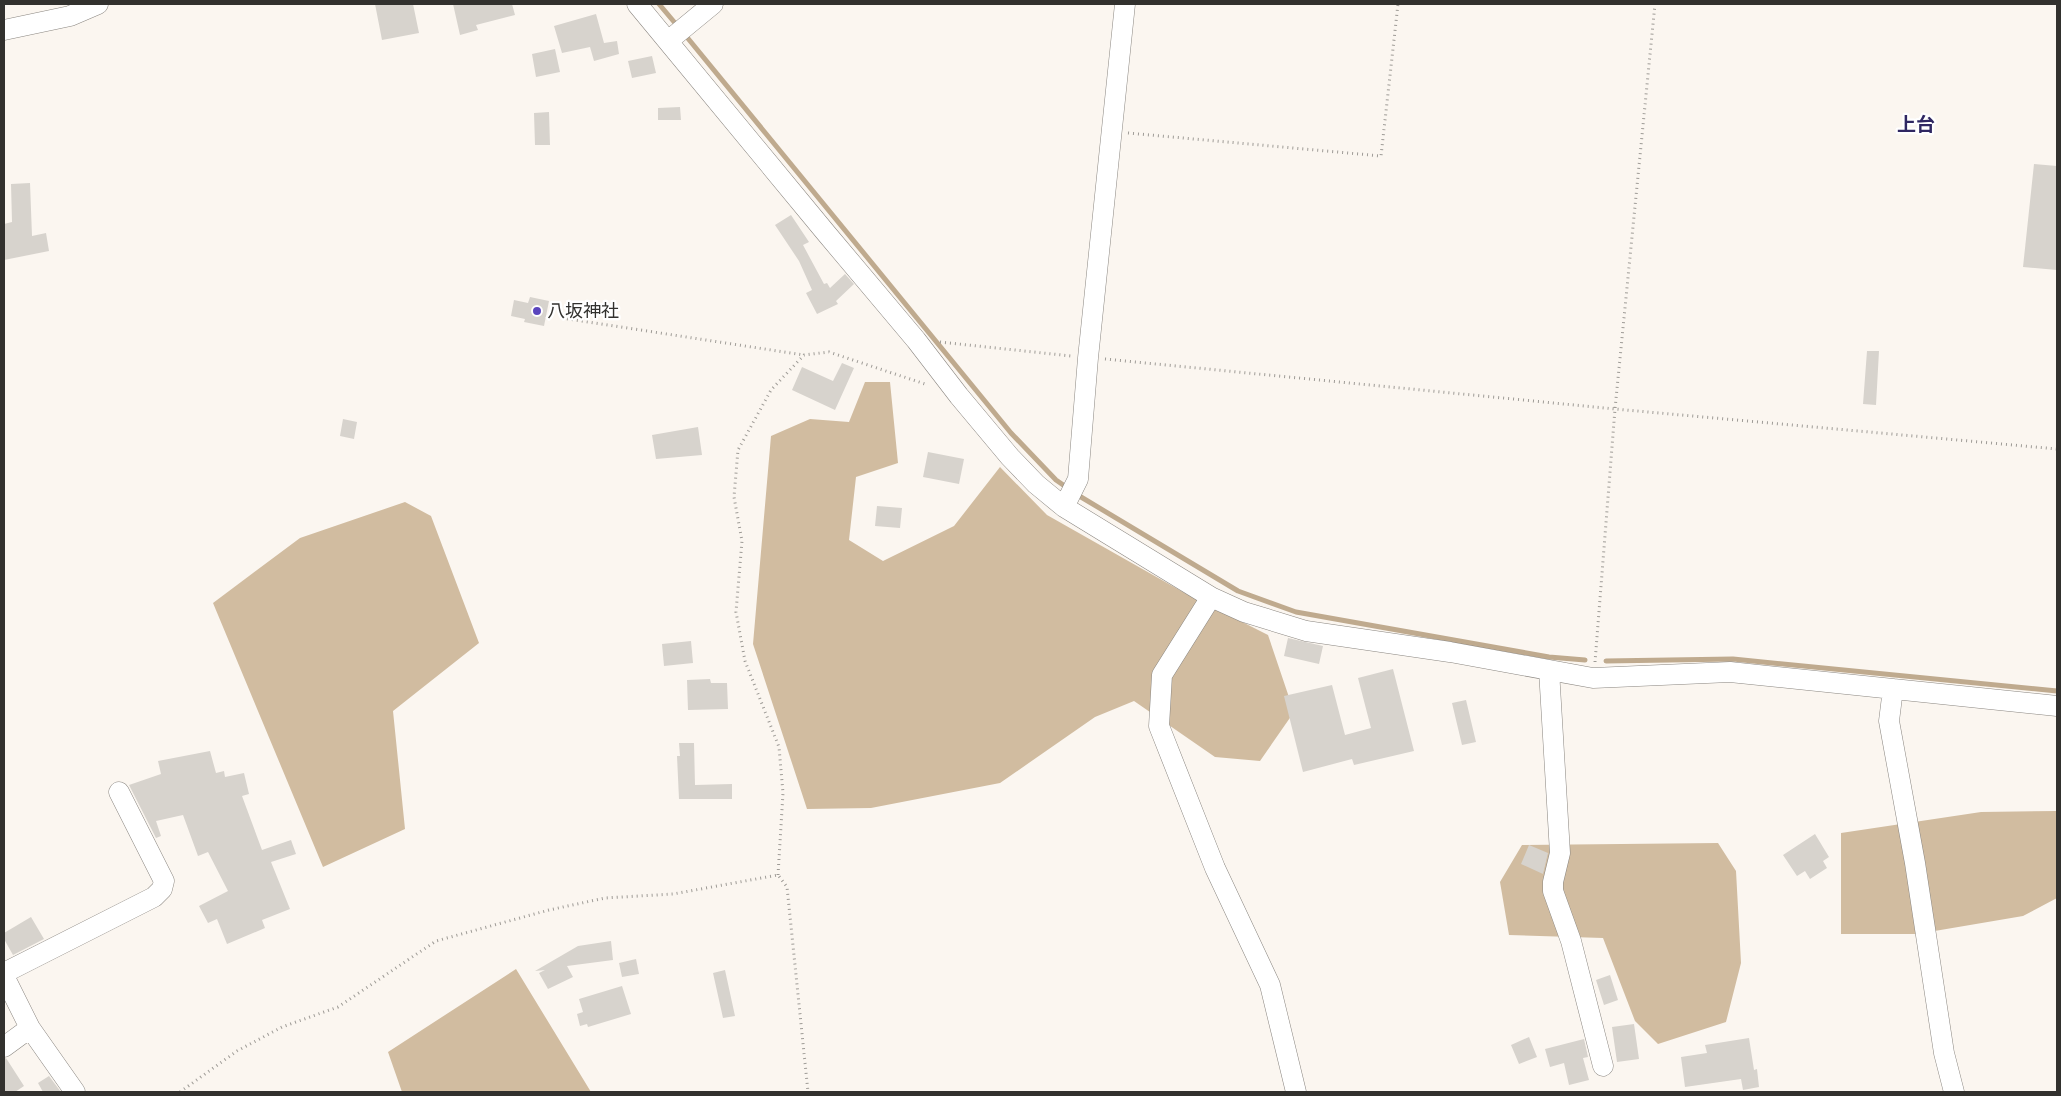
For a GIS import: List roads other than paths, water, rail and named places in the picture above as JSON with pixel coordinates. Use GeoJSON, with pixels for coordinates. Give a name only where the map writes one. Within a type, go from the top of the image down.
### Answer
{"type":"FeatureCollection","features":[{"type":"Feature","properties":{"kind":"street"},"geometry":{"type":"LineString","coordinates":[[4,30],[70,16],[98,4]]}},
{"type":"Feature","properties":{"kind":"street"},"geometry":{"type":"LineString","coordinates":[[637,4],[826,234],[916,340],[1010,457],[1036,484],[1069,497],[1211,597],[1244,612],[1306,631],[1593,678],[1730,672],[2057,706]]}},
{"type":"Feature","properties":{"kind":"street"},"geometry":{"type":"LineString","coordinates":[[668,41],[713,4]]}},
{"type":"Feature","properties":{"kind":"street"},"geometry":{"type":"LineString","coordinates":[[1069,497],[1078,479],[1088,358],[1125,4]]}},
{"type":"Feature","properties":{"kind":"street"},"geometry":{"type":"LineString","coordinates":[[1211,597],[1162,675],[1159,726],[1215,868],[1270,986],[1296,1092]]}},
{"type":"Feature","properties":{"kind":"street"},"geometry":{"type":"LineString","coordinates":[[1549,670],[1560,854],[1553,882],[1554,891],[1571,940],[1603,1066]]}},
{"type":"Feature","properties":{"kind":"street"},"geometry":{"type":"LineString","coordinates":[[1892,689],[1889,721],[1915,863],[1944,1054],[1954,1092]]}},
{"type":"Feature","properties":{"kind":"street"},"geometry":{"type":"LineString","coordinates":[[75,1092],[30,1028],[4,974],[154,897],[162,889],[164,880],[119,792]]}},
{"type":"Feature","properties":{"kind":"street"},"geometry":{"type":"LineString","coordinates":[[4,1047],[30,1028]]}},
{"type":"Feature","properties":{"kind":"waterway"},"geometry":{"type":"LineString","coordinates":[[659,4],[675,23]]}},
{"type":"Feature","properties":{"kind":"waterway"},"geometry":{"type":"LineString","coordinates":[[686,36],[1011,433],[1056,480],[1069,489]]}},
{"type":"Feature","properties":{"kind":"waterway"},"geometry":{"type":"LineString","coordinates":[[1076,494],[1238,591],[1296,612],[1549,657],[1585,660]]}},
{"type":"Feature","properties":{"kind":"waterway"},"geometry":{"type":"LineString","coordinates":[[1606,661],[1733,659],[2057,691]]}},
{"type":"Feature","properties":{"kind":"place","name":"八坂神社"},"geometry":{"type":"Point","coordinates":[537,311]}},
{"type":"Feature","properties":{"kind":"district","name":"上台"},"geometry":{"type":"Point","coordinates":[1916,124]}}]}
